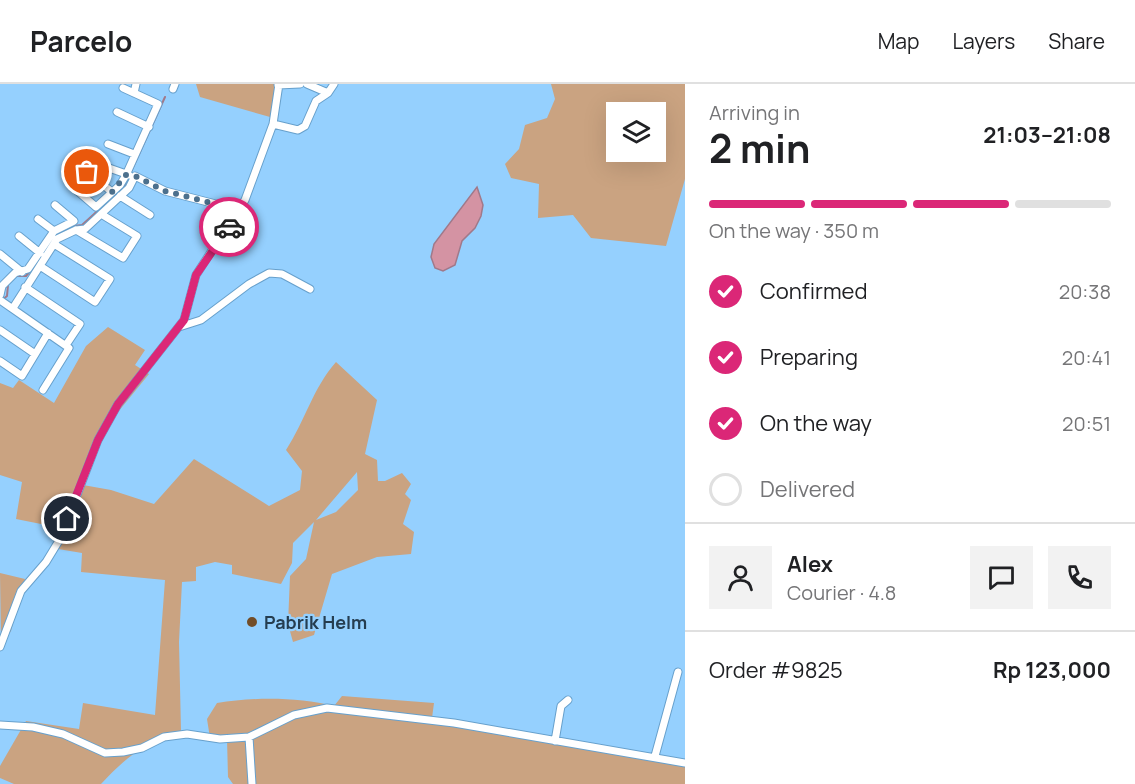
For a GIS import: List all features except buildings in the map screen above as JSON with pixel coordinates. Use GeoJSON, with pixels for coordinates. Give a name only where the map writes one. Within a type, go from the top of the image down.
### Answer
{"type":"FeatureCollection","features":[{"type":"Feature","properties":{"kind":"street"},"geometry":{"type":"LineString","coordinates":[[134,93],[136,84]]}},
{"type":"Feature","properties":{"kind":"street"},"geometry":{"type":"LineString","coordinates":[[0,647],[21,591],[46,562],[60,538],[98,440],[118,404],[184,320],[196,275],[239,210],[273,124],[278,85],[300,84]]}},
{"type":"Feature","properties":{"kind":"street"},"geometry":{"type":"LineString","coordinates":[[307,84],[320,92],[328,93]]}},
{"type":"Feature","properties":{"kind":"street"},"geometry":{"type":"LineString","coordinates":[[273,124],[298,130],[305,126],[316,101],[328,93],[334,84]]}},
{"type":"Feature","properties":{"kind":"street"},"geometry":{"type":"LineString","coordinates":[[74,188],[96,207],[126,175],[158,104],[123,88]]}},
{"type":"Feature","properties":{"kind":"street"},"geometry":{"type":"LineString","coordinates":[[117,112],[149,127]]}},
{"type":"Feature","properties":{"kind":"street"},"geometry":{"type":"LineString","coordinates":[[108,144],[135,154]]}},
{"type":"Feature","properties":{"kind":"street"},"geometry":{"type":"LineString","coordinates":[[92,162],[126,175],[135,176],[165,191],[239,210]]}},
{"type":"Feature","properties":{"kind":"street"},"geometry":{"type":"LineString","coordinates":[[87,172],[112,192]]}},
{"type":"Feature","properties":{"kind":"street"},"geometry":{"type":"LineString","coordinates":[[13,308],[57,239],[76,230],[85,229],[129,188],[135,176]]}},
{"type":"Feature","properties":{"kind":"street"},"geometry":{"type":"LineString","coordinates":[[120,196],[150,215]]}},
{"type":"Feature","properties":{"kind":"street"},"geometry":{"type":"LineString","coordinates":[[43,390],[69,348],[13,308],[1,296],[2,286],[15,273],[22,272],[40,253],[54,231],[74,221],[55,205]]}},
{"type":"Feature","properties":{"kind":"street"},"geometry":{"type":"LineString","coordinates":[[76,230],[123,258],[137,236],[101,214]]}},
{"type":"Feature","properties":{"kind":"street"},"geometry":{"type":"LineString","coordinates":[[38,219],[54,231]]}},
{"type":"Feature","properties":{"kind":"street"},"geometry":{"type":"LineString","coordinates":[[19,236],[40,253]]}},
{"type":"Feature","properties":{"kind":"street"},"geometry":{"type":"LineString","coordinates":[[40,266],[95,302],[110,279],[54,244]]}},
{"type":"Feature","properties":{"kind":"street"},"geometry":{"type":"LineString","coordinates":[[0,254],[22,272]]}},
{"type":"Feature","properties":{"kind":"street"},"geometry":{"type":"LineString","coordinates":[[179,327],[201,320],[249,284],[269,273],[282,274],[310,289]]}},
{"type":"Feature","properties":{"kind":"street"},"geometry":{"type":"LineString","coordinates":[[25,287],[80,324],[66,345]]}},
{"type":"Feature","properties":{"kind":"street"},"geometry":{"type":"LineString","coordinates":[[0,330],[35,354]]}},
{"type":"Feature","properties":{"kind":"street"},"geometry":{"type":"LineString","coordinates":[[0,361],[22,376],[48,333]]}},
{"type":"Feature","properties":{"kind":"street"},"geometry":{"type":"LineString","coordinates":[[656,756],[678,672]]}},
{"type":"Feature","properties":{"kind":"street"},"geometry":{"type":"LineString","coordinates":[[555,741],[561,706],[568,700]]}},
{"type":"Feature","properties":{"kind":"street"},"geometry":{"type":"LineString","coordinates":[[0,725],[33,727],[63,734],[105,753],[142,748],[164,737],[187,734],[220,739],[249,737],[294,715],[327,708],[400,715],[656,756],[685,763]]}},
{"type":"Feature","properties":{"kind":"street"},"geometry":{"type":"LineString","coordinates":[[249,737],[252,784]]}},
{"type":"Feature","properties":{"kind":"shaded area"},"geometry":{"type":"Polygon","coordinates":[[[196,84],[280,84],[270,117],[200,97],[196,84]]]}},
{"type":"Feature","properties":{"kind":"shaded area"},"geometry":{"type":"Polygon","coordinates":[[[551,84],[685,84],[685,179],[666,246],[591,238],[573,215],[538,218],[539,184],[511,178],[505,164],[519,149],[525,125],[547,118],[555,99],[551,84]]]}},
{"type":"Feature","properties":{"kind":"shaded area"},"geometry":{"type":"Polygon","coordinates":[[[477,187],[483,205],[475,228],[462,241],[455,265],[443,271],[435,268],[431,257],[434,244],[477,187]]]}},
{"type":"Feature","properties":{"kind":"shaded area"},"geometry":{"type":"Polygon","coordinates":[[[108,327],[145,350],[135,365],[149,374],[105,428],[83,485],[111,490],[154,504],[194,459],[269,506],[300,490],[302,471],[286,450],[321,383],[336,362],[377,400],[365,454],[377,460],[378,481],[385,481],[402,473],[411,484],[405,494],[411,500],[403,524],[414,532],[411,554],[377,557],[332,574],[314,635],[293,642],[288,624],[290,576],[306,559],[314,522],[293,543],[292,563],[281,584],[232,574],[232,565],[215,562],[196,567],[196,581],[182,582],[179,642],[181,731],[158,739],[137,751],[101,784],[14,784],[0,778],[0,766],[26,721],[79,729],[83,703],[155,715],[165,580],[81,572],[82,553],[58,549],[66,529],[16,519],[22,482],[0,475],[0,383],[13,388],[19,380],[54,403],[86,346],[108,327]],[[357,472],[316,520],[336,512],[358,490],[357,472]]]}},
{"type":"Feature","properties":{"kind":"shaded area"},"geometry":{"type":"Polygon","coordinates":[[[0,573],[25,579],[11,631],[1,643],[0,573]]]}},
{"type":"Feature","properties":{"kind":"shaded area"},"geometry":{"type":"Polygon","coordinates":[[[342,696],[434,703],[432,718],[486,731],[682,766],[685,760],[685,784],[233,784],[228,777],[227,739],[210,738],[207,719],[217,703],[276,699],[334,706],[342,696]]]}},
{"type":"Feature","properties":{"kind":"waterway"},"geometry":{"type":"LineString","coordinates":[[53,238],[74,226],[82,225],[124,187],[165,97]]}},
{"type":"Feature","properties":{"kind":"waterway"},"geometry":{"type":"LineString","coordinates":[[16,276],[26,276],[41,258]]}},
{"type":"Feature","properties":{"kind":"waterway"},"geometry":{"type":"LineString","coordinates":[[2,300],[7,296],[8,285]]}},
{"type":"Feature","properties":{"kind":"way so far"},"geometry":{"type":"LineString","coordinates":[[87,172],[112,192],[126,175],[135,176],[165,191],[239,210],[229,227]]}},
{"type":"Feature","properties":{"kind":"place","name":"Pabrik Helm"},"geometry":{"type":"Point","coordinates":[252,622]}},
{"type":"Feature","properties":{"kind":"route"},"geometry":{"type":"LineString","coordinates":[[67,519],[98,440],[118,404],[184,320],[196,275],[229,227]]}}]}
